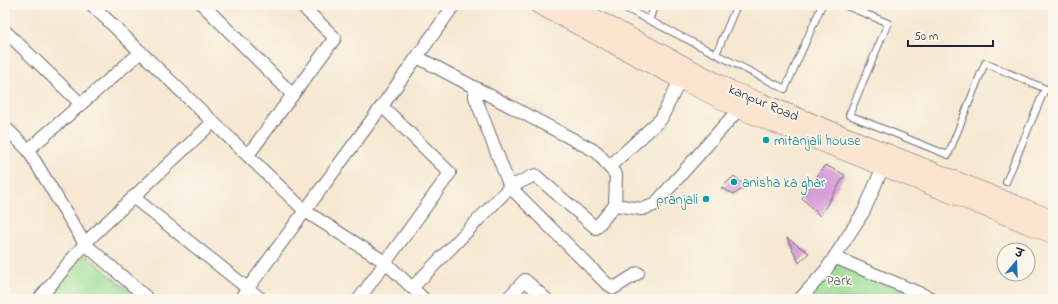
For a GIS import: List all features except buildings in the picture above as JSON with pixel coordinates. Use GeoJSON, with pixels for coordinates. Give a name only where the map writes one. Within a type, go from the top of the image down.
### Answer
{"type":"FeatureCollection","features":[{"type":"Feature","properties":{"kind":"street"},"geometry":{"type":"LineString","coordinates":[[92,5],[305,211],[385,262],[424,299]]}},
{"type":"Feature","properties":{"kind":"street"},"geometry":{"type":"LineString","coordinates":[[203,5],[293,95]]}},
{"type":"Feature","properties":{"kind":"street"},"geometry":{"type":"LineString","coordinates":[[248,155],[335,38],[301,5]]}},
{"type":"Feature","properties":{"kind":"street"},"geometry":{"type":"LineString","coordinates":[[240,299],[382,106],[454,5]]}},
{"type":"Feature","properties":{"kind":"street"},"geometry":{"type":"LineString","coordinates":[[538,5],[680,80],[739,109],[834,139]]}},
{"type":"Feature","properties":{"kind":"street","name":"kanpur Road"},"geometry":{"type":"LineString","coordinates":[[571,5],[732,90],[893,166],[1053,219]]}},
{"type":"Feature","properties":{"kind":"street"},"geometry":{"type":"LineString","coordinates":[[5,31],[81,104]]}},
{"type":"Feature","properties":{"kind":"street"},"geometry":{"type":"LineString","coordinates":[[28,150],[141,52]]}},
{"type":"Feature","properties":{"kind":"street"},"geometry":{"type":"LineString","coordinates":[[412,288],[510,187],[535,175],[596,228],[615,205],[616,175],[597,152],[417,57]]}},
{"type":"Feature","properties":{"kind":"street"},"geometry":{"type":"LineString","coordinates":[[609,167],[661,119],[680,80]]}},
{"type":"Feature","properties":{"kind":"street"},"geometry":{"type":"LineString","coordinates":[[475,88],[475,97],[510,187],[606,283],[614,288],[638,272]]}},
{"type":"Feature","properties":{"kind":"street"},"geometry":{"type":"LineString","coordinates":[[359,299],[450,173],[382,106]]}},
{"type":"Feature","properties":{"kind":"street"},"geometry":{"type":"LineString","coordinates":[[615,205],[642,209],[654,205],[739,109]]}},
{"type":"Feature","properties":{"kind":"street"},"geometry":{"type":"LineString","coordinates":[[39,299],[84,244],[213,122]]}},
{"type":"Feature","properties":{"kind":"street"},"geometry":{"type":"LineString","coordinates":[[5,127],[28,150],[84,244],[146,298]]}},
{"type":"Feature","properties":{"kind":"street"},"geometry":{"type":"LineString","coordinates":[[800,299],[826,270],[893,166],[1053,235]]}},
{"type":"Feature","properties":{"kind":"street"},"geometry":{"type":"LineString","coordinates":[[133,197],[261,299]]}},
{"type":"Feature","properties":{"kind":"street"},"geometry":{"type":"LineString","coordinates":[[834,258],[933,299]]}},
{"type":"Feature","properties":{"kind":"street"},"geometry":{"type":"LineString","coordinates":[[507,299],[525,280],[546,299]]}},
{"type":"Feature","properties":{"kind":"lane"},"geometry":{"type":"LineString","coordinates":[[619,5],[786,89],[822,5]]}},
{"type":"Feature","properties":{"kind":"lane"},"geometry":{"type":"LineString","coordinates":[[649,20],[655,5]]}},
{"type":"Feature","properties":{"kind":"lane"},"geometry":{"type":"LineString","coordinates":[[716,54],[737,5]]}},
{"type":"Feature","properties":{"kind":"lane"},"geometry":{"type":"LineString","coordinates":[[844,5],[888,24],[849,115],[948,155],[985,63],[1053,92]]}},
{"type":"Feature","properties":{"kind":"lane"},"geometry":{"type":"LineString","coordinates":[[1006,182],[1045,89]]}},
{"type":"Feature","properties":{"kind":"green space"},"geometry":{"type":"Polygon","coordinates":[[[84,253],[135,296],[133,299],[46,299],[84,253]]]}},
{"type":"Feature","properties":{"kind":"green space","name":"Park"},"geometry":{"type":"Polygon","coordinates":[[[834,257],[933,299],[799,299],[834,257]]]}},
{"type":"Feature","properties":{"kind":"place","name":"mitanjali house"},"geometry":{"type":"Point","coordinates":[766,140]}},
{"type":"Feature","properties":{"kind":"place","name":"anisha ka ghar"},"geometry":{"type":"Point","coordinates":[734,182]}},
{"type":"Feature","properties":{"kind":"place","name":"pranjali"},"geometry":{"type":"Point","coordinates":[706,199]}}]}
